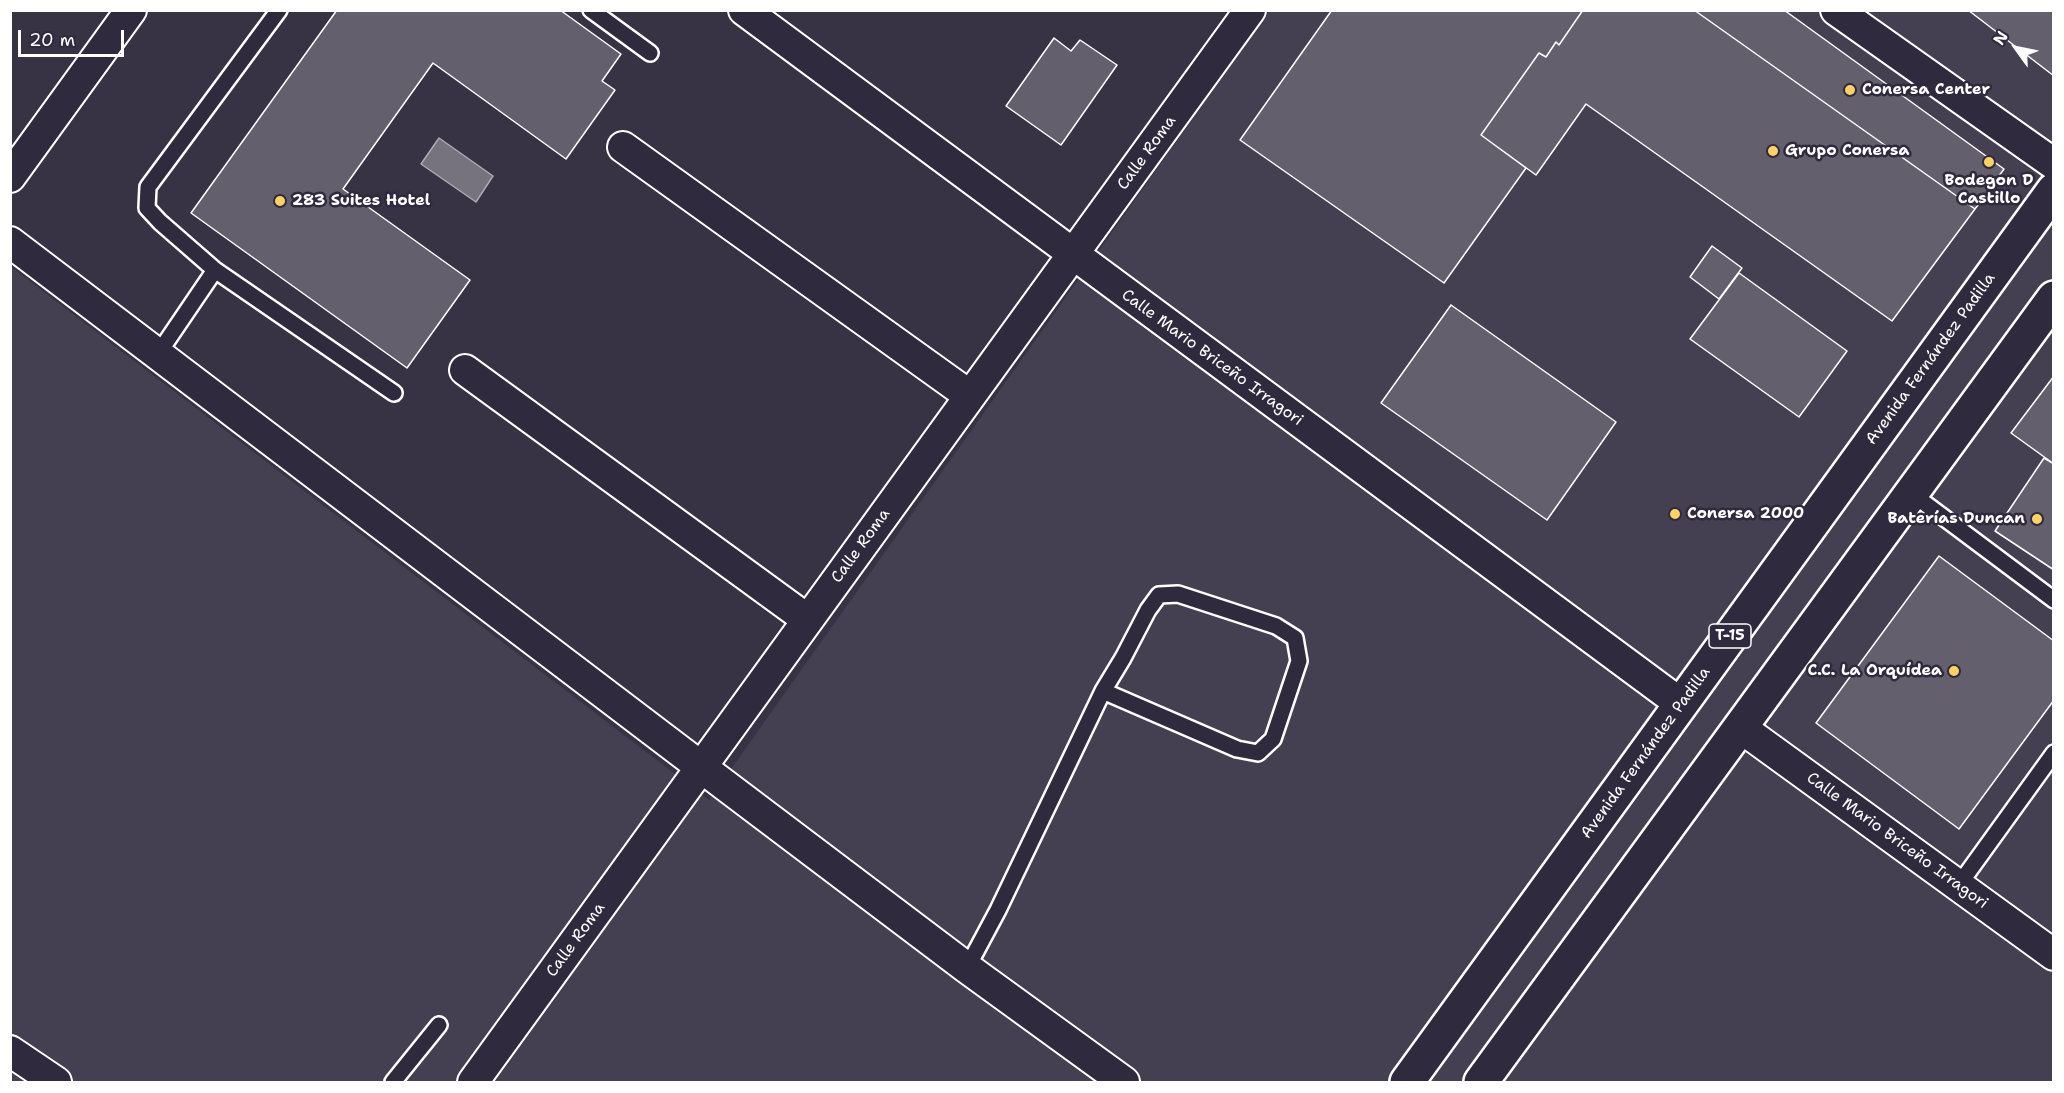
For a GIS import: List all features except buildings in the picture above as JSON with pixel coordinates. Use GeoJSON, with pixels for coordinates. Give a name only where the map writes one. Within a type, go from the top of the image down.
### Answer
{"type":"FeatureCollection","features":[{"type":"Feature","properties":{"kind":"main road","name":"Avenida Fernández Padilla"},"geometry":{"type":"LineString","coordinates":[[1407,1083],[2054,190]]}},
{"type":"Feature","properties":{"kind":"main road"},"geometry":{"type":"LineString","coordinates":[[1481,1083],[2054,297]]}},
{"type":"Feature","properties":{"kind":"street"},"geometry":{"type":"LineString","coordinates":[[10,177],[131,10]]}},
{"type":"Feature","properties":{"kind":"street","name":"Calle Mario Briceño Irragori"},"geometry":{"type":"LineString","coordinates":[[744,10],[1072,256],[1681,704]]}},
{"type":"Feature","properties":{"kind":"street","name":"Calle Roma"},"geometry":{"type":"LineString","coordinates":[[473,1083],[1250,10]]}},
{"type":"Feature","properties":{"kind":"street"},"geometry":{"type":"LineString","coordinates":[[1836,10],[2054,164]]}},
{"type":"Feature","properties":{"kind":"street"},"geometry":{"type":"LineString","coordinates":[[623,147],[970,396]]}},
{"type":"Feature","properties":{"kind":"street"},"geometry":{"type":"LineString","coordinates":[[10,242],[967,968],[1124,1083]]}},
{"type":"Feature","properties":{"kind":"street"},"geometry":{"type":"LineString","coordinates":[[465,370],[808,620]]}},
{"type":"Feature","properties":{"kind":"street","name":"Calle Mario Briceño Irragori"},"geometry":{"type":"LineString","coordinates":[[1740,727],[2054,955]]}},
{"type":"Feature","properties":{"kind":"street"},"geometry":{"type":"LineString","coordinates":[[10,1051],[56,1083]]}},
{"type":"Feature","properties":{"kind":"lane"},"geometry":{"type":"LineString","coordinates":[[279,10],[147,187],[147,207],[160,222],[215,270],[394,393]]}},
{"type":"Feature","properties":{"kind":"lane"},"geometry":{"type":"LineString","coordinates":[[591,10],[650,54]]}},
{"type":"Feature","properties":{"kind":"lane"},"geometry":{"type":"LineString","coordinates":[[158,354],[215,270]]}},
{"type":"Feature","properties":{"kind":"lane"},"geometry":{"type":"LineString","coordinates":[[1911,493],[2054,600]]}},
{"type":"Feature","properties":{"kind":"lane"},"geometry":{"type":"LineString","coordinates":[[967,968],[998,910],[1103,691],[1148,610],[1159,596],[1178,594],[1276,626],[1295,638],[1299,661],[1272,739],[1258,753],[1237,749],[1103,691]]}},
{"type":"Feature","properties":{"kind":"lane"},"geometry":{"type":"LineString","coordinates":[[1958,886],[2054,753]]}},
{"type":"Feature","properties":{"kind":"lane"},"geometry":{"type":"LineString","coordinates":[[393,1083],[439,1026]]}},
{"type":"Feature","properties":{"kind":"shaded area"},"geometry":{"type":"Polygon","coordinates":[[[1269,11],[2053,11],[2053,1082],[11,1082],[10,266],[709,800],[1269,11]]]}},
{"type":"Feature","properties":{"kind":"shaded area"},"geometry":{"type":"Polygon","coordinates":[[[439,138],[493,176],[476,202],[421,164],[439,138]]]}},
{"type":"Feature","properties":{"kind":"place","name":"Conersa Center"},"geometry":{"type":"Point","coordinates":[1850,90]}},
{"type":"Feature","properties":{"kind":"place","name":"Grupo Conersa"},"geometry":{"type":"Point","coordinates":[1773,151]}},
{"type":"Feature","properties":{"kind":"place","name":"Bodegon D Castillo"},"geometry":{"type":"Point","coordinates":[1989,162]}},
{"type":"Feature","properties":{"kind":"place","name":"283 Suites Hotel"},"geometry":{"type":"Point","coordinates":[280,201]}},
{"type":"Feature","properties":{"kind":"place","name":"Conersa 2000"},"geometry":{"type":"Point","coordinates":[1675,514]}},
{"type":"Feature","properties":{"kind":"place","name":"Baterías Duncan"},"geometry":{"type":"Point","coordinates":[2037,519]}},
{"type":"Feature","properties":{"kind":"place","name":"C.C. La Orquídea"},"geometry":{"type":"Point","coordinates":[1954,671]}}]}
